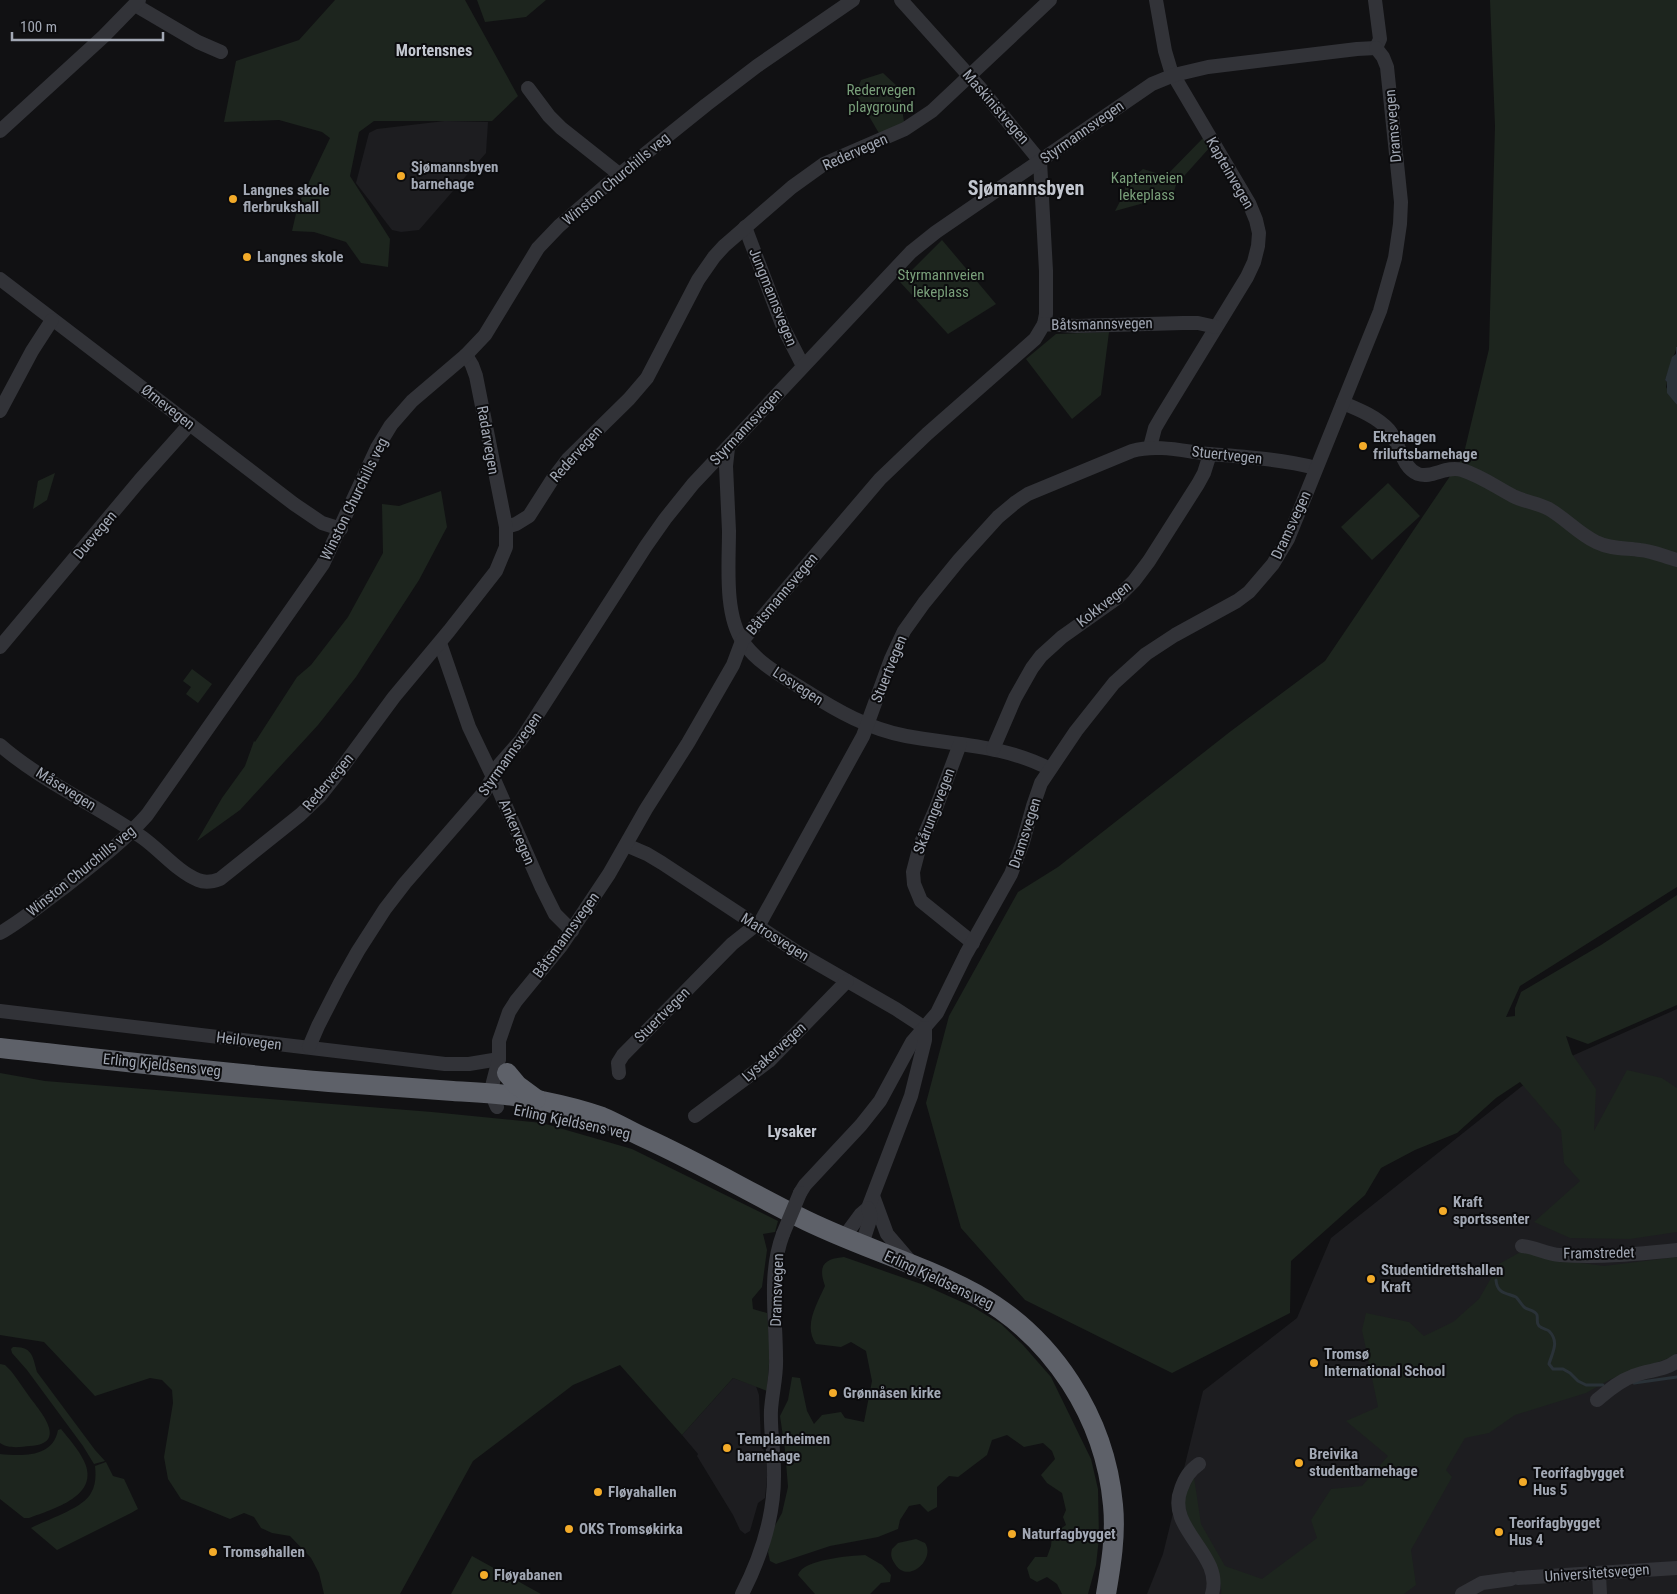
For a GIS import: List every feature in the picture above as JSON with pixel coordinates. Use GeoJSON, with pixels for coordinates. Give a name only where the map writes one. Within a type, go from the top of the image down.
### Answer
{"type":"FeatureCollection","features":[{"type":"Feature","properties":{"kind":"highway","name":"Erling Kjeldsens veg"},"geometry":{"type":"LineString","coordinates":[[0,1048],[496,1098],[538,1100],[598,1116],[690,1159],[804,1220],[974,1293],[1002,1310],[1024,1328],[1066,1375],[1084,1404],[1103,1453],[1113,1507],[1114,1539],[1106,1594]]}},
{"type":"Feature","properties":{"kind":"highway"},"geometry":{"type":"LineString","coordinates":[[503,1066],[517,1084],[538,1100]]}},
{"type":"Feature","properties":{"kind":"highway","name":"Erling Kjeldsens veg"},"geometry":{"type":"LineString","coordinates":[[496,1098],[642,1137]]}},
{"type":"Feature","properties":{"kind":"street","name":"Winston Churchills veg"},"geometry":{"type":"LineString","coordinates":[[0,933],[22,919],[113,849],[133,831],[159,799],[323,564],[341,530],[374,454],[391,425],[417,396],[476,346],[494,323],[523,270],[538,248],[559,226],[619,174],[733,83],[853,0]]}},
{"type":"Feature","properties":{"kind":"street","name":"Maskinistvegen"},"geometry":{"type":"LineString","coordinates":[[901,0],[970,76],[1040,161]]}},
{"type":"Feature","properties":{"kind":"street","name":"Redervegen"},"geometry":{"type":"LineString","coordinates":[[133,831],[193,878],[207,882],[220,879],[320,796],[394,696],[440,643],[496,571],[506,547],[506,527],[516,524],[529,516],[568,459],[638,389],[655,364],[706,267],[724,246],[792,187],[824,164],[918,122],[970,76],[1050,0]]}},
{"type":"Feature","properties":{"kind":"street","name":"Kapteinvegen"},"geometry":{"type":"LineString","coordinates":[[1150,447],[1155,428],[1247,276],[1258,246],[1259,233],[1249,203],[1168,63],[1156,0]]}},
{"type":"Feature","properties":{"kind":"street"},"geometry":{"type":"LineString","coordinates":[[1376,0],[1380,39],[1376,48]]}},
{"type":"Feature","properties":{"kind":"street"},"geometry":{"type":"LineString","coordinates":[[0,131],[104,36],[137,2],[198,42],[221,52]]}},
{"type":"Feature","properties":{"kind":"street","name":"Styrmannsvegen"},"geometry":{"type":"LineString","coordinates":[[309,1048],[340,983],[381,915],[405,883],[485,791],[499,765],[527,732],[665,519],[689,488],[911,252],[936,232],[1159,80],[1197,69],[1224,65],[1376,48]]}},
{"type":"Feature","properties":{"kind":"street","name":"Dramsvegen"},"geometry":{"type":"LineString","coordinates":[[742,1594],[755,1569],[764,1543],[773,1503],[774,1473],[771,1409],[776,1358],[774,1284],[777,1249],[800,1193],[880,1101],[902,1057],[937,1012],[1011,874],[1024,842],[1037,792],[1050,769],[1098,703],[1123,673],[1158,645],[1237,601],[1249,592],[1265,575],[1288,539],[1386,295],[1395,258],[1400,224],[1400,202],[1389,79],[1388,68],[1376,48]]}},
{"type":"Feature","properties":{"kind":"street"},"geometry":{"type":"LineString","coordinates":[[528,88],[549,116],[561,128],[619,174]]}},
{"type":"Feature","properties":{"kind":"street"},"geometry":{"type":"LineString","coordinates":[[1040,161],[1046,271],[1046,314],[1044,324]]}},
{"type":"Feature","properties":{"kind":"street","name":"Jungmannsvegen"},"geometry":{"type":"LineString","coordinates":[[745,227],[783,327],[803,366]]}},
{"type":"Feature","properties":{"kind":"street","name":"Ørnevegen"},"geometry":{"type":"LineString","coordinates":[[0,279],[311,517],[341,530]]}},
{"type":"Feature","properties":{"kind":"street"},"geometry":{"type":"LineString","coordinates":[[0,411],[32,351],[52,320]]}},
{"type":"Feature","properties":{"kind":"street","name":"Båtsmannsvegen"},"geometry":{"type":"LineString","coordinates":[[496,1098],[506,1084],[499,1040],[509,1012],[516,1001],[553,958],[572,931],[688,743],[737,656],[742,641],[880,479],[927,434],[1035,339],[1044,324],[1077,326],[1198,323],[1216,327]]}},
{"type":"Feature","properties":{"kind":"street","name":"Radarvegen"},"geometry":{"type":"LineString","coordinates":[[466,355],[476,376],[506,527]]}},
{"type":"Feature","properties":{"kind":"street"},"geometry":{"type":"LineString","coordinates":[[1343,403],[1381,423],[1393,436],[1406,464],[1418,474],[1430,475],[1444,470],[1460,470],[1477,476],[1520,499],[1540,504],[1573,524],[1583,535],[1602,545],[1640,550],[1677,560]]}},
{"type":"Feature","properties":{"kind":"street","name":"Duevegen"},"geometry":{"type":"LineString","coordinates":[[0,647],[140,480],[190,424]]}},
{"type":"Feature","properties":{"kind":"street","name":"Stuertvegen"},"geometry":{"type":"LineString","coordinates":[[619,1073],[618,1063],[623,1055],[732,944],[761,921],[855,752],[868,725],[890,659],[904,631],[935,589],[998,517],[1016,502],[1044,486],[1132,451],[1150,447],[1292,463],[1316,468]]}},
{"type":"Feature","properties":{"kind":"street","name":"Losvegen"},"geometry":{"type":"LineString","coordinates":[[728,448],[726,466],[730,596],[734,622],[742,641],[752,653],[773,670],[842,713],[868,725],[905,736],[993,749],[1019,755],[1050,769]]}},
{"type":"Feature","properties":{"kind":"street","name":"Kokkvegen"},"geometry":{"type":"LineString","coordinates":[[993,749],[1011,704],[1032,668],[1056,641],[1116,598],[1134,580],[1198,484],[1210,454]]}},
{"type":"Feature","properties":{"kind":"street","name":"Ankervegen"},"geometry":{"type":"LineString","coordinates":[[440,643],[469,726],[494,777],[547,901],[555,914],[572,931]]}},
{"type":"Feature","properties":{"kind":"street","name":"Skårungevegen"},"geometry":{"type":"LineString","coordinates":[[960,744],[920,845],[913,872],[914,884],[921,901],[973,943]]}},
{"type":"Feature","properties":{"kind":"street","name":"Måsevegen"},"geometry":{"type":"LineString","coordinates":[[0,745],[50,780],[133,831]]}},
{"type":"Feature","properties":{"kind":"street","name":"Matrosvegen"},"geometry":{"type":"LineString","coordinates":[[626,845],[662,863],[797,952],[896,1009],[925,1028]]}},
{"type":"Feature","properties":{"kind":"street","name":"Lysakervegen"},"geometry":{"type":"LineString","coordinates":[[694,1116],[769,1061],[847,981]]}},
{"type":"Feature","properties":{"kind":"street","name":"Heilovegen"},"geometry":{"type":"LineString","coordinates":[[0,1011],[445,1064],[503,1066]]}},
{"type":"Feature","properties":{"kind":"street","name":"Dramsvegen"},"geometry":{"type":"LineString","coordinates":[[853,1240],[861,1214],[870,1202],[911,1096],[925,1040],[925,1028]]}},
{"type":"Feature","properties":{"kind":"street"},"geometry":{"type":"LineString","coordinates":[[870,1202],[887,1234],[914,1266]]}},
{"type":"Feature","properties":{"kind":"street","name":"Dramsvegen"},"geometry":{"type":"LineString","coordinates":[[853,1240],[871,1217],[870,1202]]}},
{"type":"Feature","properties":{"kind":"street","name":"Framstredet"},"geometry":{"type":"LineString","coordinates":[[1522,1246],[1529,1246],[1552,1254],[1569,1255],[1613,1255],[1677,1250]]}},
{"type":"Feature","properties":{"kind":"street"},"geometry":{"type":"LineString","coordinates":[[1597,1400],[1633,1375],[1661,1370],[1677,1361]]}},
{"type":"Feature","properties":{"kind":"street"},"geometry":{"type":"LineString","coordinates":[[1199,1464],[1191,1470],[1184,1480],[1177,1506],[1182,1521],[1213,1574],[1212,1594]]}},
{"type":"Feature","properties":{"kind":"street","name":"Universitetsvegen"},"geometry":{"type":"LineString","coordinates":[[1462,1594],[1482,1583],[1515,1579],[1677,1568]]}},
{"type":"Feature","properties":{"kind":"street"},"geometry":{"type":"LineString","coordinates":[[1599,1574],[1600,1594]]}},
{"type":"Feature","properties":{"kind":"shaded area"},"geometry":{"type":"Polygon","coordinates":[[[445,121],[488,122],[486,153],[419,230],[401,232],[392,230],[356,183],[369,133],[377,129],[445,121]]]}},
{"type":"Feature","properties":{"kind":"shaded area"},"geometry":{"type":"Polygon","coordinates":[[[1676,347],[1677,405],[1667,393],[1667,382],[1665,380],[1672,357],[1676,354],[1676,347]]]}},
{"type":"Feature","properties":{"kind":"shaded area"},"geometry":{"type":"Polygon","coordinates":[[[1677,1009],[1677,1594],[1147,1594],[1163,1554],[1203,1391],[1297,1318],[1331,1238],[1545,1068],[1677,1009]]]}},
{"type":"Feature","properties":{"kind":"shaded area"},"geometry":{"type":"Polygon","coordinates":[[[733,1378],[756,1386],[759,1395],[761,1440],[768,1467],[765,1498],[758,1503],[750,1531],[745,1534],[740,1530],[697,1456],[698,1454],[682,1435],[733,1378]]]}},
{"type":"Feature","properties":{"kind":"green space"},"geometry":{"type":"Polygon","coordinates":[[[335,0],[465,0],[518,96],[492,121],[374,121],[359,132],[350,176],[390,239],[388,267],[361,263],[346,242],[314,232],[292,231],[298,205],[330,138],[322,132],[279,120],[224,122],[236,61],[299,40],[335,0]]]}},
{"type":"Feature","properties":{"kind":"green space"},"geometry":{"type":"Polygon","coordinates":[[[477,0],[546,0],[526,17],[485,22],[477,0]]]}},
{"type":"Feature","properties":{"kind":"green space"},"geometry":{"type":"Polygon","coordinates":[[[1490,0],[1677,0],[1677,347],[1665,380],[1667,382],[1666,387],[1677,405],[1677,887],[1520,986],[1506,1017],[1515,1016],[1515,1008],[1521,992],[1601,945],[1677,895],[1677,1005],[1588,1044],[1566,1036],[1572,1054],[1596,1089],[1594,1131],[1627,1070],[1662,1078],[1677,1088],[1677,1232],[1630,1239],[1570,1238],[1534,1222],[1580,1181],[1564,1163],[1561,1130],[1520,1082],[1496,1098],[1457,1133],[1415,1150],[1381,1168],[1365,1195],[1291,1261],[1290,1313],[1172,1373],[1025,1300],[961,1228],[926,1103],[949,1016],[1018,892],[1058,867],[1231,731],[1325,661],[1463,457],[1489,349],[1495,126],[1490,0]]]}},
{"type":"Feature","properties":{"kind":"green space","name":"Redervegen playground"},"geometry":{"type":"Polygon","coordinates":[[[883,73],[899,88],[904,122],[880,135],[856,94],[861,80],[883,73]]]}},
{"type":"Feature","properties":{"kind":"green space","name":"Kaptenveien lekeplass"},"geometry":{"type":"Polygon","coordinates":[[[1206,135],[1211,146],[1176,185],[1173,195],[1115,211],[1125,192],[1125,185],[1143,169],[1166,176],[1206,135]]]}},
{"type":"Feature","properties":{"kind":"green space","name":"Styrmannveien lekeplass"},"geometry":{"type":"Polygon","coordinates":[[[942,240],[996,304],[948,334],[900,282],[942,240]]]}},
{"type":"Feature","properties":{"kind":"green space"},"geometry":{"type":"Polygon","coordinates":[[[1109,332],[1101,395],[1072,419],[1026,359],[1056,334],[1109,332]]]}},
{"type":"Feature","properties":{"kind":"green space"},"geometry":{"type":"Polygon","coordinates":[[[55,473],[47,500],[33,509],[38,481],[55,473]]]}},
{"type":"Feature","properties":{"kind":"green space"},"geometry":{"type":"Polygon","coordinates":[[[1388,483],[1420,516],[1372,560],[1341,527],[1388,483]]]}},
{"type":"Feature","properties":{"kind":"green space"},"geometry":{"type":"Polygon","coordinates":[[[441,491],[447,527],[419,580],[356,677],[318,725],[240,810],[197,841],[222,798],[245,766],[254,741],[297,677],[311,665],[348,617],[383,553],[382,504],[399,506],[441,491]]]}},
{"type":"Feature","properties":{"kind":"green space"},"geometry":{"type":"Polygon","coordinates":[[[192,669],[212,684],[198,703],[186,694],[191,687],[183,681],[192,669]]]}},
{"type":"Feature","properties":{"kind":"green space"},"geometry":{"type":"Polygon","coordinates":[[[0,1073],[45,1081],[432,1112],[542,1123],[632,1149],[778,1221],[775,1232],[763,1234],[767,1250],[762,1287],[752,1299],[753,1309],[767,1313],[770,1351],[767,1391],[733,1378],[682,1435],[620,1365],[573,1385],[473,1461],[400,1594],[324,1594],[319,1573],[311,1558],[290,1536],[272,1533],[261,1528],[254,1517],[244,1513],[230,1519],[181,1499],[168,1479],[164,1457],[173,1403],[172,1390],[162,1380],[150,1378],[95,1396],[44,1342],[0,1335],[0,1073]]]}},
{"type":"Feature","properties":{"kind":"green space"},"geometry":{"type":"Polygon","coordinates":[[[1524,1250],[1558,1260],[1604,1266],[1677,1257],[1677,1353],[1672,1357],[1611,1379],[1586,1393],[1515,1415],[1489,1433],[1465,1438],[1446,1470],[1452,1477],[1411,1550],[1416,1585],[1404,1594],[1221,1594],[1219,1577],[1191,1527],[1183,1500],[1194,1477],[1201,1524],[1225,1566],[1262,1579],[1317,1538],[1311,1520],[1331,1489],[1362,1486],[1388,1456],[1346,1421],[1378,1407],[1362,1330],[1366,1313],[1409,1322],[1424,1336],[1453,1322],[1479,1299],[1499,1264],[1524,1250]]]}},
{"type":"Feature","properties":{"kind":"green space"},"geometry":{"type":"Polygon","coordinates":[[[844,1257],[924,1285],[973,1307],[1001,1324],[1023,1345],[1051,1377],[1091,1459],[1098,1489],[1099,1538],[1096,1565],[1088,1594],[1062,1594],[1057,1584],[1047,1577],[1037,1582],[1030,1578],[1027,1568],[1035,1557],[1047,1557],[1052,1535],[1066,1525],[1063,1517],[1066,1510],[1062,1493],[1047,1483],[1041,1475],[1055,1459],[1052,1451],[1043,1443],[1024,1447],[1007,1435],[992,1440],[987,1455],[958,1477],[949,1476],[937,1487],[937,1507],[928,1512],[920,1504],[909,1506],[900,1520],[898,1529],[878,1537],[830,1546],[776,1564],[770,1561],[768,1552],[772,1531],[782,1513],[788,1487],[780,1416],[788,1400],[792,1377],[800,1378],[807,1411],[814,1424],[822,1415],[841,1412],[845,1418],[864,1422],[872,1381],[866,1351],[851,1342],[841,1347],[816,1344],[811,1330],[815,1308],[825,1286],[822,1269],[827,1262],[844,1257]]]}},
{"type":"Feature","properties":{"kind":"green space"},"geometry":{"type":"Polygon","coordinates":[[[13,1347],[20,1347],[31,1354],[37,1372],[105,1461],[94,1464],[27,1370],[12,1353],[11,1349],[13,1347]]]}},
{"type":"Feature","properties":{"kind":"green space"},"geometry":{"type":"Polygon","coordinates":[[[0,1364],[5,1365],[11,1371],[46,1419],[50,1434],[48,1440],[41,1444],[15,1447],[0,1443],[0,1364]]]}},
{"type":"Feature","properties":{"kind":"green space"},"geometry":{"type":"Polygon","coordinates":[[[61,1429],[84,1461],[88,1473],[86,1483],[72,1499],[50,1510],[24,1518],[0,1499],[0,1454],[27,1455],[43,1450],[50,1446],[58,1430],[61,1429]]]}},
{"type":"Feature","properties":{"kind":"green space"},"geometry":{"type":"Polygon","coordinates":[[[106,1462],[113,1476],[124,1479],[138,1509],[57,1550],[31,1528],[81,1504],[93,1490],[95,1466],[106,1462]]]}},
{"type":"Feature","properties":{"kind":"green space"},"geometry":{"type":"Polygon","coordinates":[[[916,1539],[925,1543],[927,1556],[924,1562],[913,1571],[900,1570],[892,1559],[892,1549],[898,1543],[916,1539]]]}},
{"type":"Feature","properties":{"kind":"green space"},"geometry":{"type":"Polygon","coordinates":[[[865,1555],[882,1565],[891,1575],[890,1582],[881,1583],[870,1594],[815,1594],[798,1575],[808,1565],[817,1562],[865,1555]]]}},
{"type":"Feature","properties":{"kind":"green space","name":"Fløyabanen"},"geometry":{"type":"Polygon","coordinates":[[[472,1556],[541,1594],[451,1594],[472,1556]]]}},
{"type":"Feature","properties":{"kind":"waterway"},"geometry":{"type":"LineString","coordinates":[[1496,1280],[1500,1290],[1516,1297],[1524,1307],[1535,1312],[1538,1325],[1548,1330],[1552,1335],[1555,1343],[1549,1364],[1553,1369],[1563,1369],[1586,1385],[1603,1385]]}},
{"type":"Feature","properties":{"kind":"waterway"},"geometry":{"type":"LineString","coordinates":[[1634,1383],[1677,1377]]}},
{"type":"Feature","properties":{"kind":"place","name":"Sjømannsbyen barnehage"},"geometry":{"type":"Point","coordinates":[401,176]}},
{"type":"Feature","properties":{"kind":"place","name":"Langnes skole flerbrukshall"},"geometry":{"type":"Point","coordinates":[233,199]}},
{"type":"Feature","properties":{"kind":"place","name":"Langnes skole"},"geometry":{"type":"Point","coordinates":[247,257]}},
{"type":"Feature","properties":{"kind":"place","name":"Ekrehagen friluftsbarnehage"},"geometry":{"type":"Point","coordinates":[1363,446]}},
{"type":"Feature","properties":{"kind":"place","name":"Kraft sportssenter"},"geometry":{"type":"Point","coordinates":[1443,1211]}},
{"type":"Feature","properties":{"kind":"place","name":"Studentidrettshallen Kraft"},"geometry":{"type":"Point","coordinates":[1371,1279]}},
{"type":"Feature","properties":{"kind":"place","name":"Tromsø International School"},"geometry":{"type":"Point","coordinates":[1314,1363]}},
{"type":"Feature","properties":{"kind":"place","name":"Grønnåsen kirke"},"geometry":{"type":"Point","coordinates":[833,1393]}},
{"type":"Feature","properties":{"kind":"place","name":"Templarheimen barnehage"},"geometry":{"type":"Point","coordinates":[727,1448]}},
{"type":"Feature","properties":{"kind":"place","name":"Breivika studentbarnehage"},"geometry":{"type":"Point","coordinates":[1299,1463]}},
{"type":"Feature","properties":{"kind":"place","name":"Teorifagbygget Hus 5"},"geometry":{"type":"Point","coordinates":[1523,1482]}},
{"type":"Feature","properties":{"kind":"place","name":"Fløyahallen"},"geometry":{"type":"Point","coordinates":[598,1492]}},
{"type":"Feature","properties":{"kind":"place","name":"OKS Tromsøkirka"},"geometry":{"type":"Point","coordinates":[569,1529]}},
{"type":"Feature","properties":{"kind":"place","name":"Teorifagbygget Hus 4"},"geometry":{"type":"Point","coordinates":[1499,1532]}},
{"type":"Feature","properties":{"kind":"place","name":"Naturfagbygget"},"geometry":{"type":"Point","coordinates":[1012,1534]}},
{"type":"Feature","properties":{"kind":"place","name":"Tromsøhallen"},"geometry":{"type":"Point","coordinates":[213,1552]}},
{"type":"Feature","properties":{"kind":"place","name":"Fløyabanen"},"geometry":{"type":"Point","coordinates":[484,1575]}},
{"type":"Feature","properties":{"kind":"district","name":"Mortensnes"},"geometry":{"type":"Point","coordinates":[434,50]}},
{"type":"Feature","properties":{"kind":"district","name":"Sjømannsbyen"},"geometry":{"type":"Point","coordinates":[1026,188]}},
{"type":"Feature","properties":{"kind":"district","name":"Lysaker"},"geometry":{"type":"Point","coordinates":[792,1131]}}]}
